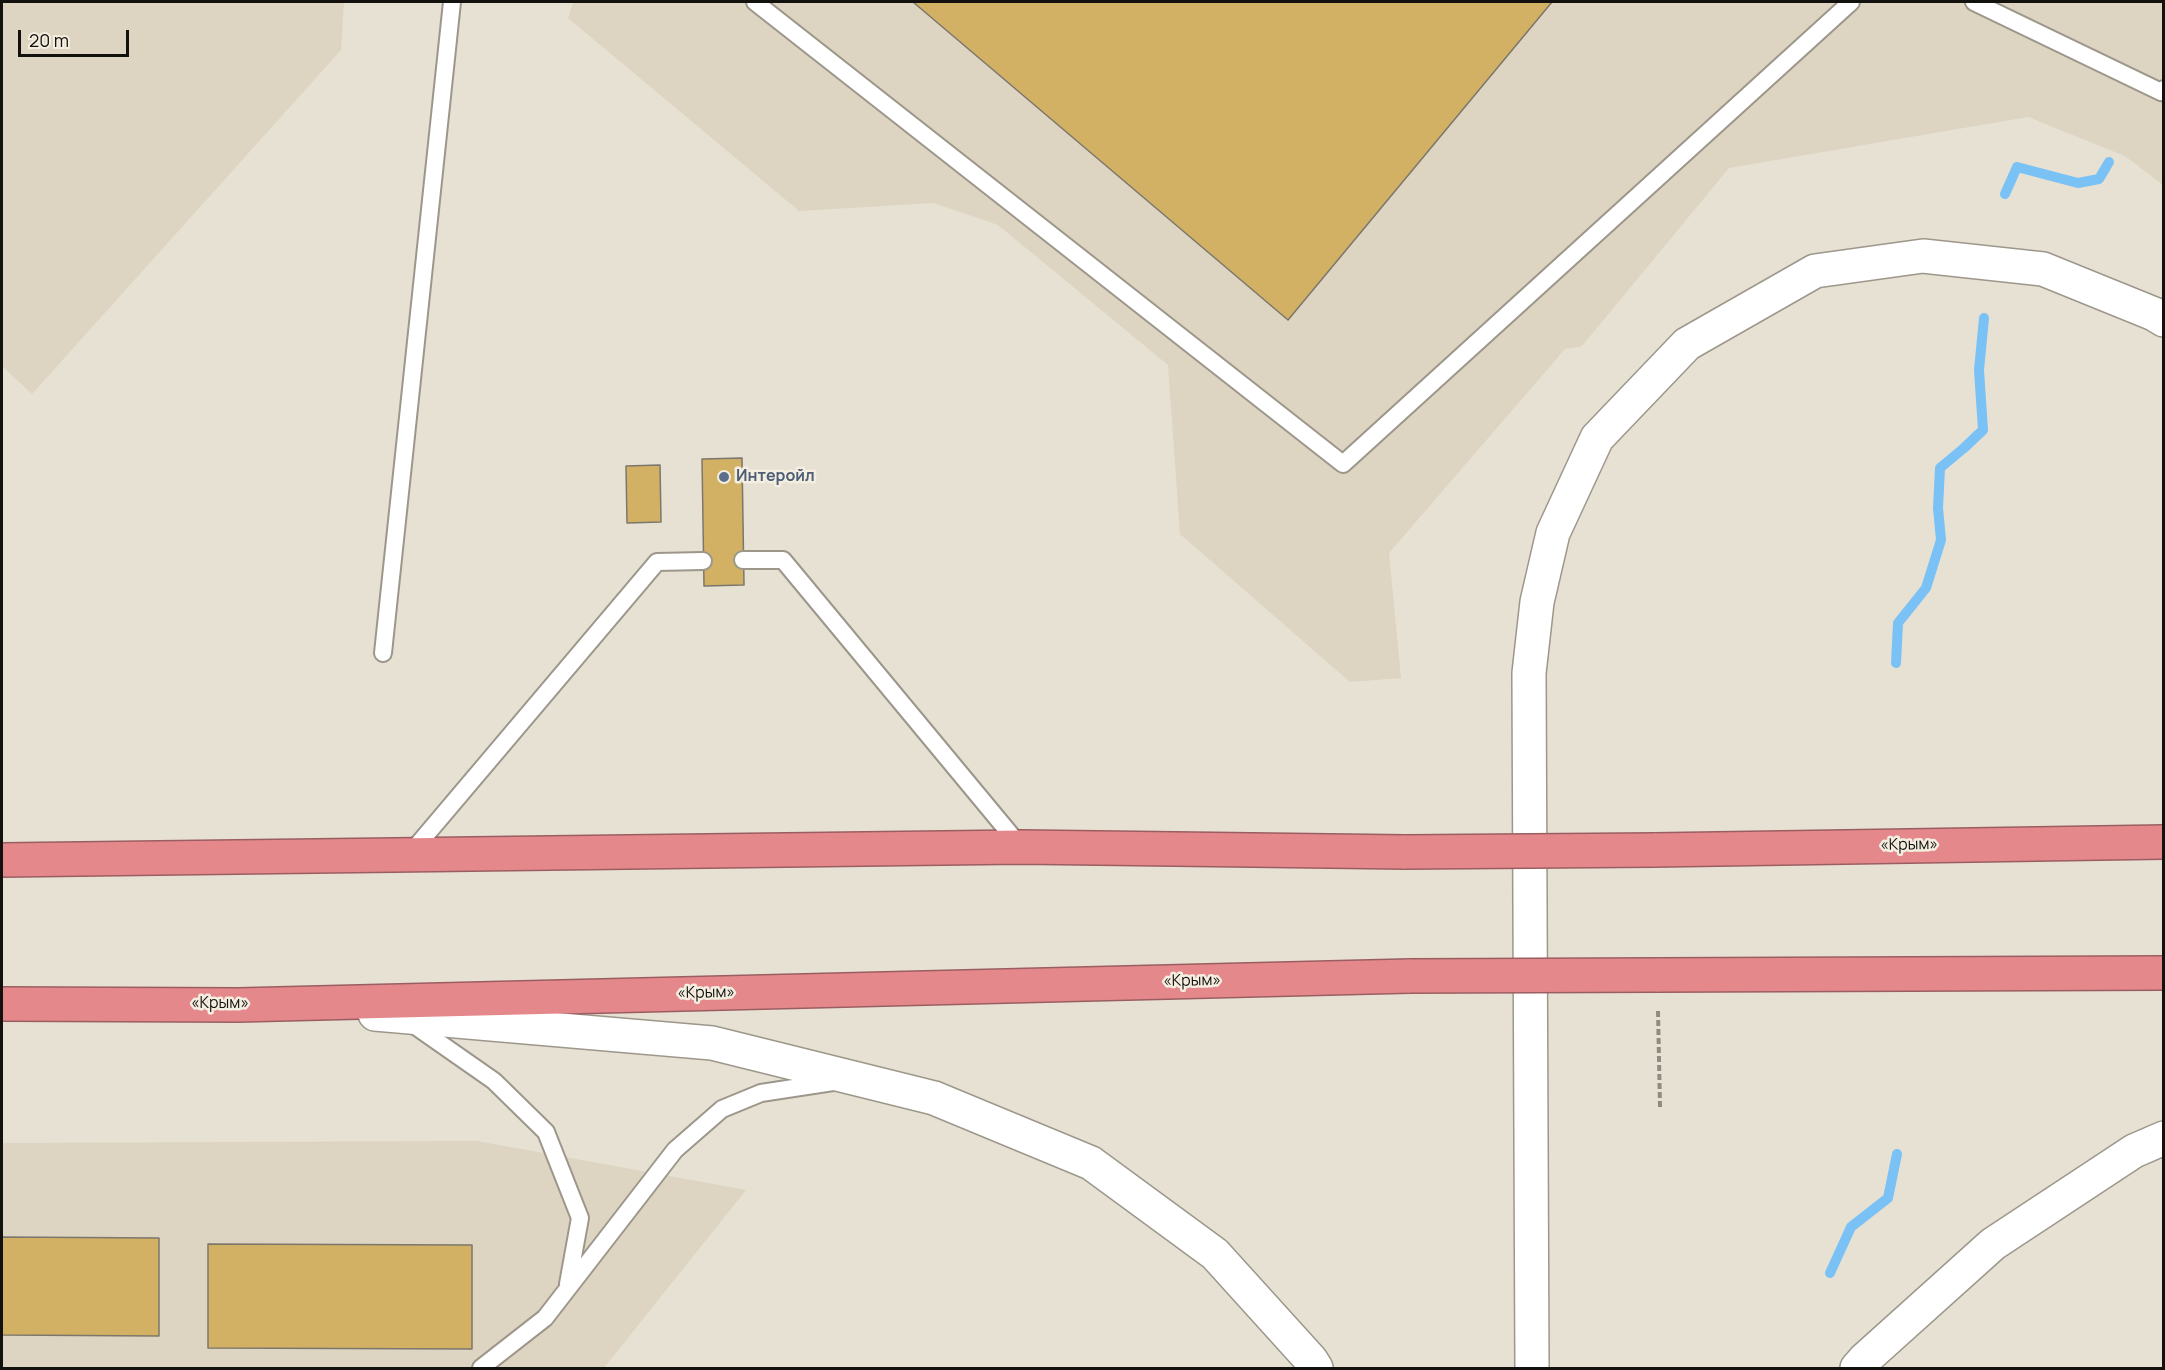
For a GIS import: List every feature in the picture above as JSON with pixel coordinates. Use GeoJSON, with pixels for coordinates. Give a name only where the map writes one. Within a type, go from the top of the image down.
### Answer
{"type":"FeatureCollection","features":[{"type":"Feature","properties":{"kind":"highway","name":"«Крым»"},"geometry":{"type":"LineString","coordinates":[[1021,847],[1406,852],[2163,842]]}},
{"type":"Feature","properties":{"kind":"highway"},"geometry":{"type":"LineString","coordinates":[[2,860],[1021,847]]}},
{"type":"Feature","properties":{"kind":"highway"},"geometry":{"type":"LineString","coordinates":[[1657,975],[2163,973]]}},
{"type":"Feature","properties":{"kind":"highway","name":"«Крым»"},"geometry":{"type":"LineString","coordinates":[[2,1005],[238,1005],[1410,976],[1657,975]]}},
{"type":"Feature","properties":{"kind":"main road"},"geometry":{"type":"LineString","coordinates":[[1532,1368],[1528,673],[1537,602],[1553,533],[1597,438],[1687,344],[1815,271],[1923,256],[2043,269],[2154,314],[2163,320]]}},
{"type":"Feature","properties":{"kind":"main road"},"geometry":{"type":"LineString","coordinates":[[2098,842],[2163,831]]}},
{"type":"Feature","properties":{"kind":"main road"},"geometry":{"type":"LineString","coordinates":[[238,1005],[400,1015],[712,1042],[934,1098],[1091,1163],[1215,1254],[1316,1368]]}},
{"type":"Feature","properties":{"kind":"main road"},"geometry":{"type":"LineString","coordinates":[[1857,1368],[1994,1244],[2134,1151],[2163,1138]]}},
{"type":"Feature","properties":{"kind":"lane"},"geometry":{"type":"LineString","coordinates":[[383,653],[452,2]]}},
{"type":"Feature","properties":{"kind":"lane"},"geometry":{"type":"LineString","coordinates":[[755,2],[1343,464],[1851,2]]}},
{"type":"Feature","properties":{"kind":"lane"},"geometry":{"type":"LineString","coordinates":[[1974,2],[2161,92],[2163,89]]}},
{"type":"Feature","properties":{"kind":"lane"},"geometry":{"type":"LineString","coordinates":[[743,560],[783,560],[1021,847]]}},
{"type":"Feature","properties":{"kind":"lane"},"geometry":{"type":"LineString","coordinates":[[409,855],[657,562],[703,561]]}},
{"type":"Feature","properties":{"kind":"lane"},"geometry":{"type":"LineString","coordinates":[[400,1015],[494,1081],[546,1131],[580,1218],[568,1287]]}},
{"type":"Feature","properties":{"kind":"lane"},"geometry":{"type":"LineString","coordinates":[[481,1368],[544,1318],[675,1150],[722,1109],[761,1094],[852,1079]]}},
{"type":"Feature","properties":{"kind":"path"},"geometry":{"type":"LineString","coordinates":[[1657,975],[1660,1107]]}},
{"type":"Feature","properties":{"kind":"shaded area"},"geometry":{"type":"Polygon","coordinates":[[[2,2],[344,2],[341,50],[32,394],[2,366],[2,2]]]}},
{"type":"Feature","properties":{"kind":"shaded area"},"geometry":{"type":"Polygon","coordinates":[[[573,2],[2163,2],[2163,185],[2125,156],[2028,117],[1729,168],[1582,346],[1565,349],[1389,553],[1401,678],[1350,682],[1180,534],[1168,365],[998,225],[934,203],[799,211],[568,18],[573,2]]]}},
{"type":"Feature","properties":{"kind":"shaded area"},"geometry":{"type":"Polygon","coordinates":[[[477,1141],[746,1190],[604,1368],[2,1368],[2,1143],[477,1141]]]}},
{"type":"Feature","properties":{"kind":"building"},"geometry":{"type":"Polygon","coordinates":[[[913,2],[1552,2],[1288,320],[913,2]]]}},
{"type":"Feature","properties":{"kind":"building"},"geometry":{"type":"Polygon","coordinates":[[[742,458],[744,585],[704,586],[702,459],[742,458]]]}},
{"type":"Feature","properties":{"kind":"building"},"geometry":{"type":"Polygon","coordinates":[[[660,465],[661,522],[627,523],[626,466],[660,465]]]}},
{"type":"Feature","properties":{"kind":"building"},"geometry":{"type":"Polygon","coordinates":[[[2,1237],[159,1238],[159,1336],[2,1335],[2,1237]]]}},
{"type":"Feature","properties":{"kind":"building"},"geometry":{"type":"Polygon","coordinates":[[[208,1244],[472,1245],[472,1349],[208,1348],[208,1244]]]}},
{"type":"Feature","properties":{"kind":"waterway"},"geometry":{"type":"LineString","coordinates":[[2005,194],[2017,167],[2078,183],[2099,179],[2109,162]]}},
{"type":"Feature","properties":{"kind":"waterway"},"geometry":{"type":"LineString","coordinates":[[1896,663],[1898,623],[1926,588],[1941,540],[1938,508],[1940,468],[1983,430],[1979,370],[1984,318]]}},
{"type":"Feature","properties":{"kind":"waterway"},"geometry":{"type":"LineString","coordinates":[[1830,1273],[1851,1227],[1888,1198],[1897,1154]]}},
{"type":"Feature","properties":{"kind":"place","name":"Интеройл"},"geometry":{"type":"Point","coordinates":[724,477]}}]}
